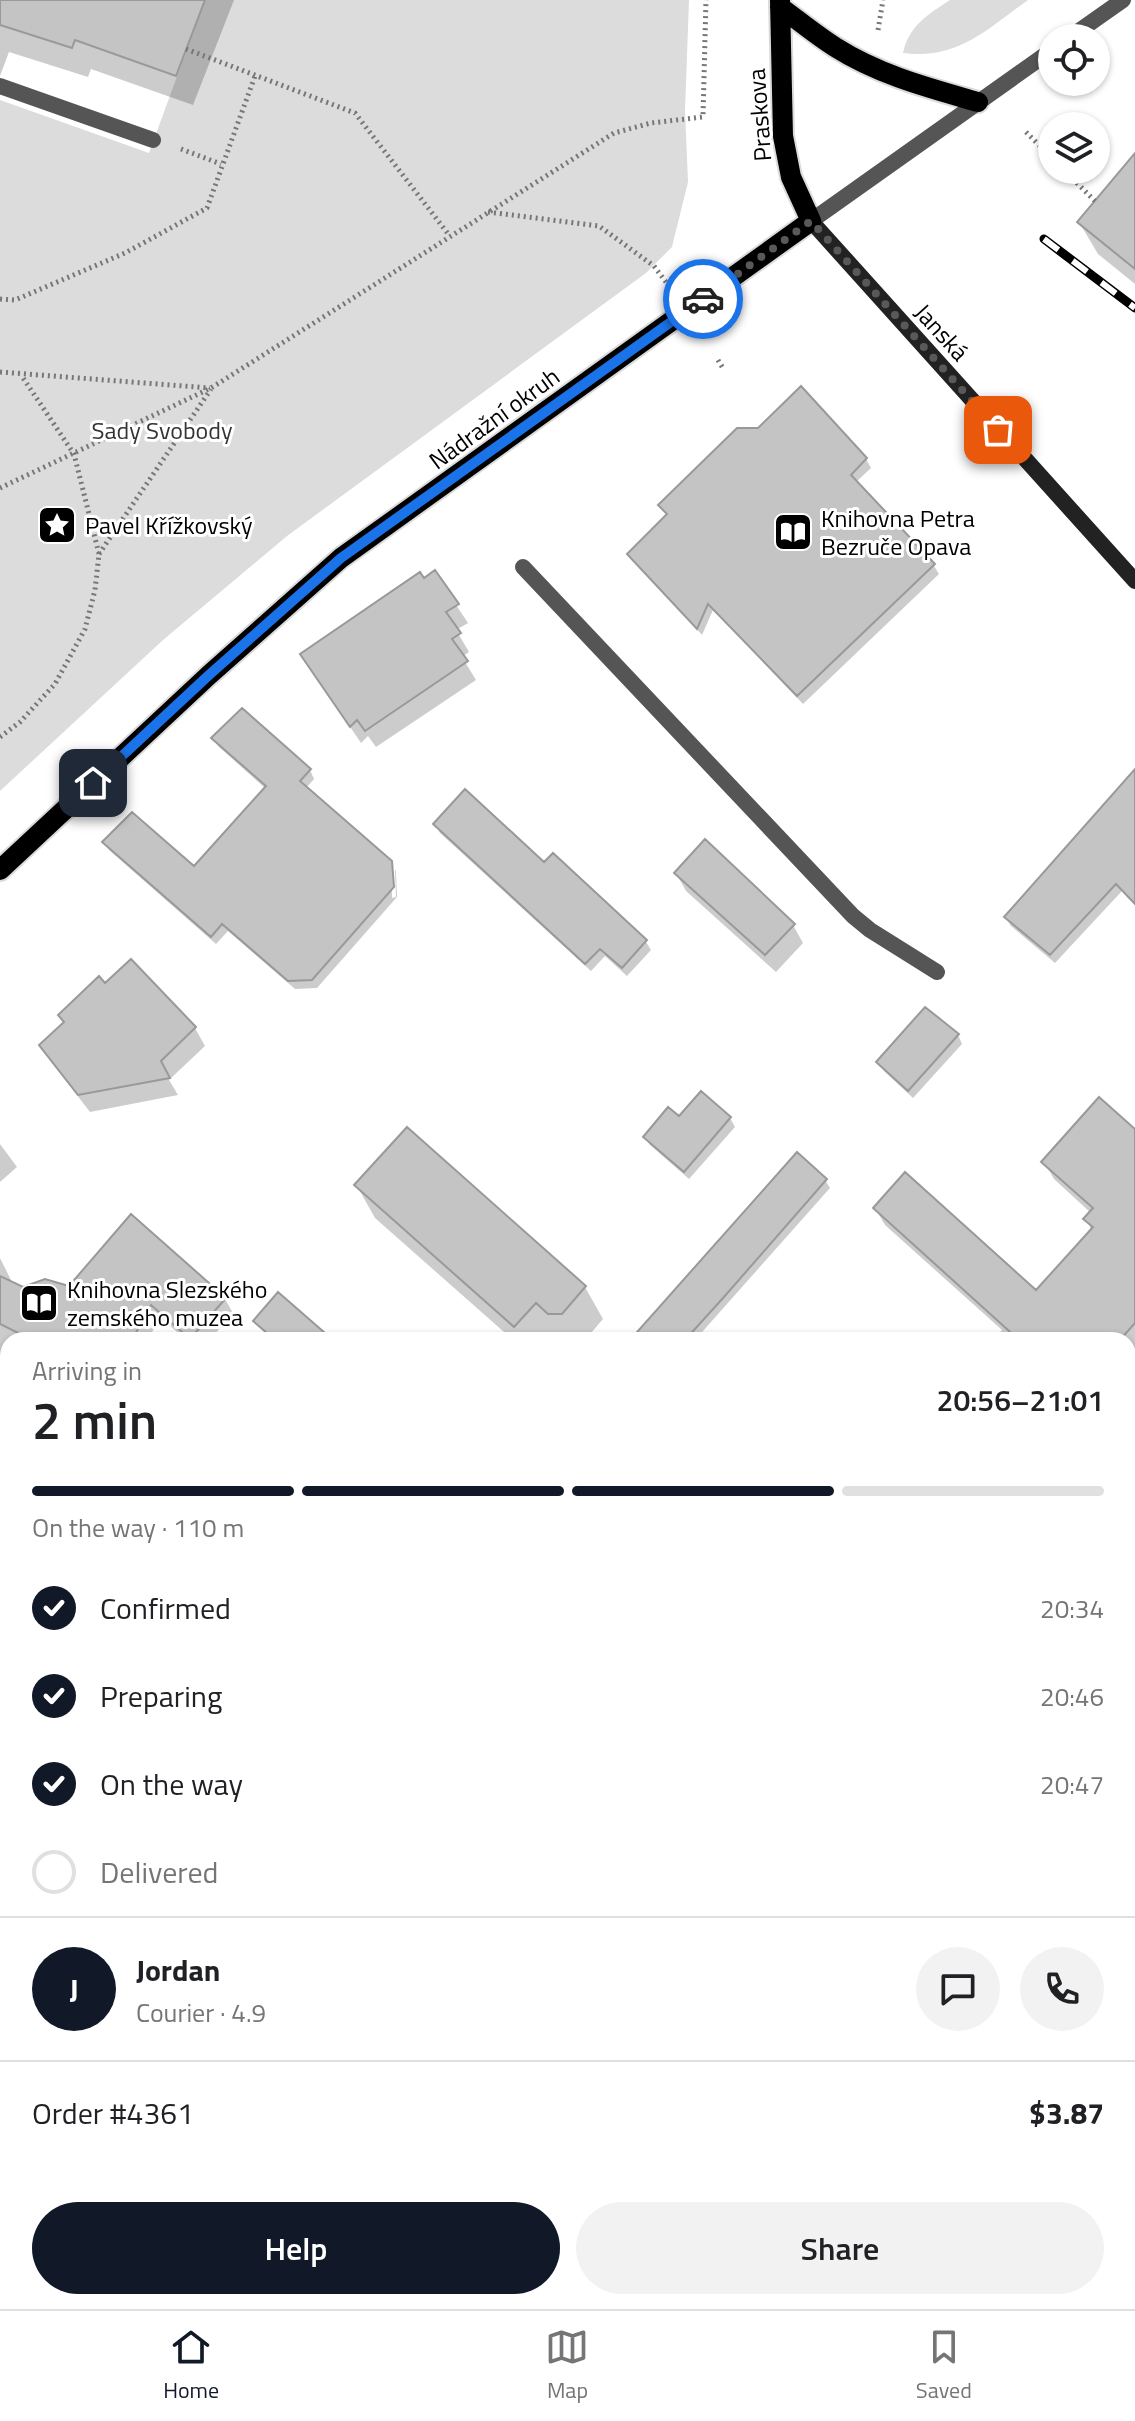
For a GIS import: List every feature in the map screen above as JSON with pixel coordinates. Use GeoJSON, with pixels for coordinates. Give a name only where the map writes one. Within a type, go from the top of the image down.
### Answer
{"type":"FeatureCollection","features":[{"type":"Feature","properties":{"kind":"main road"},"geometry":{"type":"LineString","coordinates":[[780,3],[833,46],[865,64],[908,82],[978,102]]}},
{"type":"Feature","properties":{"kind":"main road","name":"Praskova"},"geometry":{"type":"LineString","coordinates":[[780,3],[783,136],[791,177],[811,221]]}},
{"type":"Feature","properties":{"kind":"main road","name":"Janská"},"geometry":{"type":"LineString","coordinates":[[811,221],[1135,581]]}},
{"type":"Feature","properties":{"kind":"main road","name":"Nádražní okruh"},"geometry":{"type":"LineString","coordinates":[[0,870],[209,675],[341,558],[811,221]]}},
{"type":"Feature","properties":{"kind":"street"},"geometry":{"type":"LineString","coordinates":[[1089,24],[1123,0]]}},
{"type":"Feature","properties":{"kind":"street","name":"Nádražní okruh"},"geometry":{"type":"LineString","coordinates":[[811,221],[1038,60]]}},
{"type":"Feature","properties":{"kind":"street"},"geometry":{"type":"LineString","coordinates":[[0,86],[153,140]]}},
{"type":"Feature","properties":{"kind":"street"},"geometry":{"type":"LineString","coordinates":[[523,567],[853,916],[937,972]]}},
{"type":"Feature","properties":{"kind":"path"},"geometry":{"type":"LineString","coordinates":[[0,488],[211,388],[614,133],[651,123],[703,117],[706,0]]}},
{"type":"Feature","properties":{"kind":"path"},"geometry":{"type":"LineString","coordinates":[[878,30],[883,0]]}},
{"type":"Feature","properties":{"kind":"path"},"geometry":{"type":"LineString","coordinates":[[186,49],[355,113],[449,235]]}},
{"type":"Feature","properties":{"kind":"path"},"geometry":{"type":"LineString","coordinates":[[0,299],[15,300],[125,253],[207,208],[255,76]]}},
{"type":"Feature","properties":{"kind":"path"},"geometry":{"type":"LineString","coordinates":[[1026,132],[1038,144]]}},
{"type":"Feature","properties":{"kind":"path"},"geometry":{"type":"LineString","coordinates":[[153,140],[221,164]]}},
{"type":"Feature","properties":{"kind":"path"},"geometry":{"type":"LineString","coordinates":[[1078,184],[1095,201]]}},
{"type":"Feature","properties":{"kind":"path"},"geometry":{"type":"LineString","coordinates":[[487,212],[599,226],[654,266],[666,282]]}},
{"type":"Feature","properties":{"kind":"path"},"geometry":{"type":"LineString","coordinates":[[718,360],[724,370]]}},
{"type":"Feature","properties":{"kind":"path"},"geometry":{"type":"LineString","coordinates":[[0,372],[211,388]]}},
{"type":"Feature","properties":{"kind":"path"},"geometry":{"type":"LineString","coordinates":[[0,737],[20,722],[55,684],[85,629],[95,590],[99,554],[74,454],[21,375]]}},
{"type":"Feature","properties":{"kind":"path"},"geometry":{"type":"LineString","coordinates":[[99,554],[211,388]]}},
{"type":"Feature","properties":{"kind":"green space","name":"Sady Svobody"},"geometry":{"type":"Polygon","coordinates":[[[205,0],[689,0],[685,111],[688,182],[672,247],[646,273],[287,536],[163,640],[0,791],[0,100],[149,153],[205,0]]]}},
{"type":"Feature","properties":{"kind":"green space"},"geometry":{"type":"Polygon","coordinates":[[[950,0],[1028,0],[984,32],[956,47],[940,52],[903,53],[914,28],[950,0]]]}},
{"type":"Feature","properties":{"kind":"building"},"geometry":{"type":"Polygon","coordinates":[[[0,0],[205,0],[176,76],[75,40],[72,48],[0,25],[0,0]]]}},
{"type":"Feature","properties":{"kind":"building"},"geometry":{"type":"Polygon","coordinates":[[[1135,153],[1135,269],[1077,222],[1135,153]]]}},
{"type":"Feature","properties":{"kind":"building"},"geometry":{"type":"Polygon","coordinates":[[[801,386],[867,458],[851,475],[935,564],[797,696],[708,604],[697,629],[627,554],[667,514],[658,505],[737,428],[758,428],[801,386]]]}},
{"type":"Feature","properties":{"kind":"building"},"geometry":{"type":"Polygon","coordinates":[[[435,570],[459,604],[446,612],[461,633],[452,639],[468,661],[365,731],[357,720],[350,727],[300,654],[420,572],[424,578],[435,570]]]}},
{"type":"Feature","properties":{"kind":"building"},"geometry":{"type":"Polygon","coordinates":[[[242,708],[311,769],[300,781],[392,861],[394,887],[312,980],[288,981],[222,924],[211,937],[102,842],[132,812],[194,866],[266,786],[211,738],[242,708]]]}},
{"type":"Feature","properties":{"kind":"building"},"geometry":{"type":"Polygon","coordinates":[[[1135,769],[1135,904],[1116,884],[1050,955],[1004,917],[1135,769]]]}},
{"type":"Feature","properties":{"kind":"building"},"geometry":{"type":"Polygon","coordinates":[[[465,789],[544,862],[553,853],[647,940],[622,968],[600,949],[585,964],[433,824],[465,789]]]}},
{"type":"Feature","properties":{"kind":"building"},"geometry":{"type":"Polygon","coordinates":[[[705,839],[795,924],[765,955],[674,873],[705,839]]]}},
{"type":"Feature","properties":{"kind":"building"},"geometry":{"type":"Polygon","coordinates":[[[131,959],[196,1027],[161,1061],[170,1078],[78,1095],[39,1045],[64,1022],[58,1015],[99,976],[105,983],[131,959]]]}},
{"type":"Feature","properties":{"kind":"building"},"geometry":{"type":"Polygon","coordinates":[[[925,1007],[959,1034],[908,1091],[876,1062],[925,1007]]]}},
{"type":"Feature","properties":{"kind":"building"},"geometry":{"type":"Polygon","coordinates":[[[701,1091],[731,1117],[684,1172],[643,1137],[668,1107],[679,1116],[701,1091]]]}},
{"type":"Feature","properties":{"kind":"building"},"geometry":{"type":"Polygon","coordinates":[[[1099,1097],[1135,1129],[1135,1323],[1127,1332],[1010,1332],[873,1208],[905,1172],[1036,1290],[1093,1227],[1083,1219],[1093,1208],[1041,1162],[1099,1097]]]}},
{"type":"Feature","properties":{"kind":"building"},"geometry":{"type":"Polygon","coordinates":[[[407,1127],[586,1286],[562,1314],[548,1314],[536,1303],[514,1327],[354,1185],[407,1127]]]}},
{"type":"Feature","properties":{"kind":"building"},"geometry":{"type":"Polygon","coordinates":[[[797,1152],[827,1179],[692,1332],[637,1332],[797,1152]]]}},
{"type":"Feature","properties":{"kind":"building"},"geometry":{"type":"Polygon","coordinates":[[[131,1214],[226,1298],[196,1332],[182,1332],[151,1305],[136,1332],[16,1332],[0,1324],[0,1276],[23,1287],[45,1279],[69,1286],[131,1214]]]}},
{"type":"Feature","properties":{"kind":"building"},"geometry":{"type":"Polygon","coordinates":[[[278,1292],[324,1332],[266,1332],[253,1321],[278,1292]]]}},
{"type":"Feature","properties":{"kind":"railway"},"geometry":{"type":"LineString","coordinates":[[1044,239],[1135,308]]}},
{"type":"Feature","properties":{"kind":"way so far"},"geometry":{"type":"LineString","coordinates":[[703,299],[811,221],[998,430]]}},
{"type":"Feature","properties":{"kind":"place","name":"Pavel Křížkovský"},"geometry":{"type":"Point","coordinates":[57,525]}},
{"type":"Feature","properties":{"kind":"place","name":"Knihovna Petra Bezruče Opava"},"geometry":{"type":"Point","coordinates":[793,532]}},
{"type":"Feature","properties":{"kind":"place","name":"Knihovna Slezského zemského muzea"},"geometry":{"type":"Point","coordinates":[39,1303]}},
{"type":"Feature","properties":{"kind":"route"},"geometry":{"type":"LineString","coordinates":[[93,783],[341,558],[703,299]]}}]}
